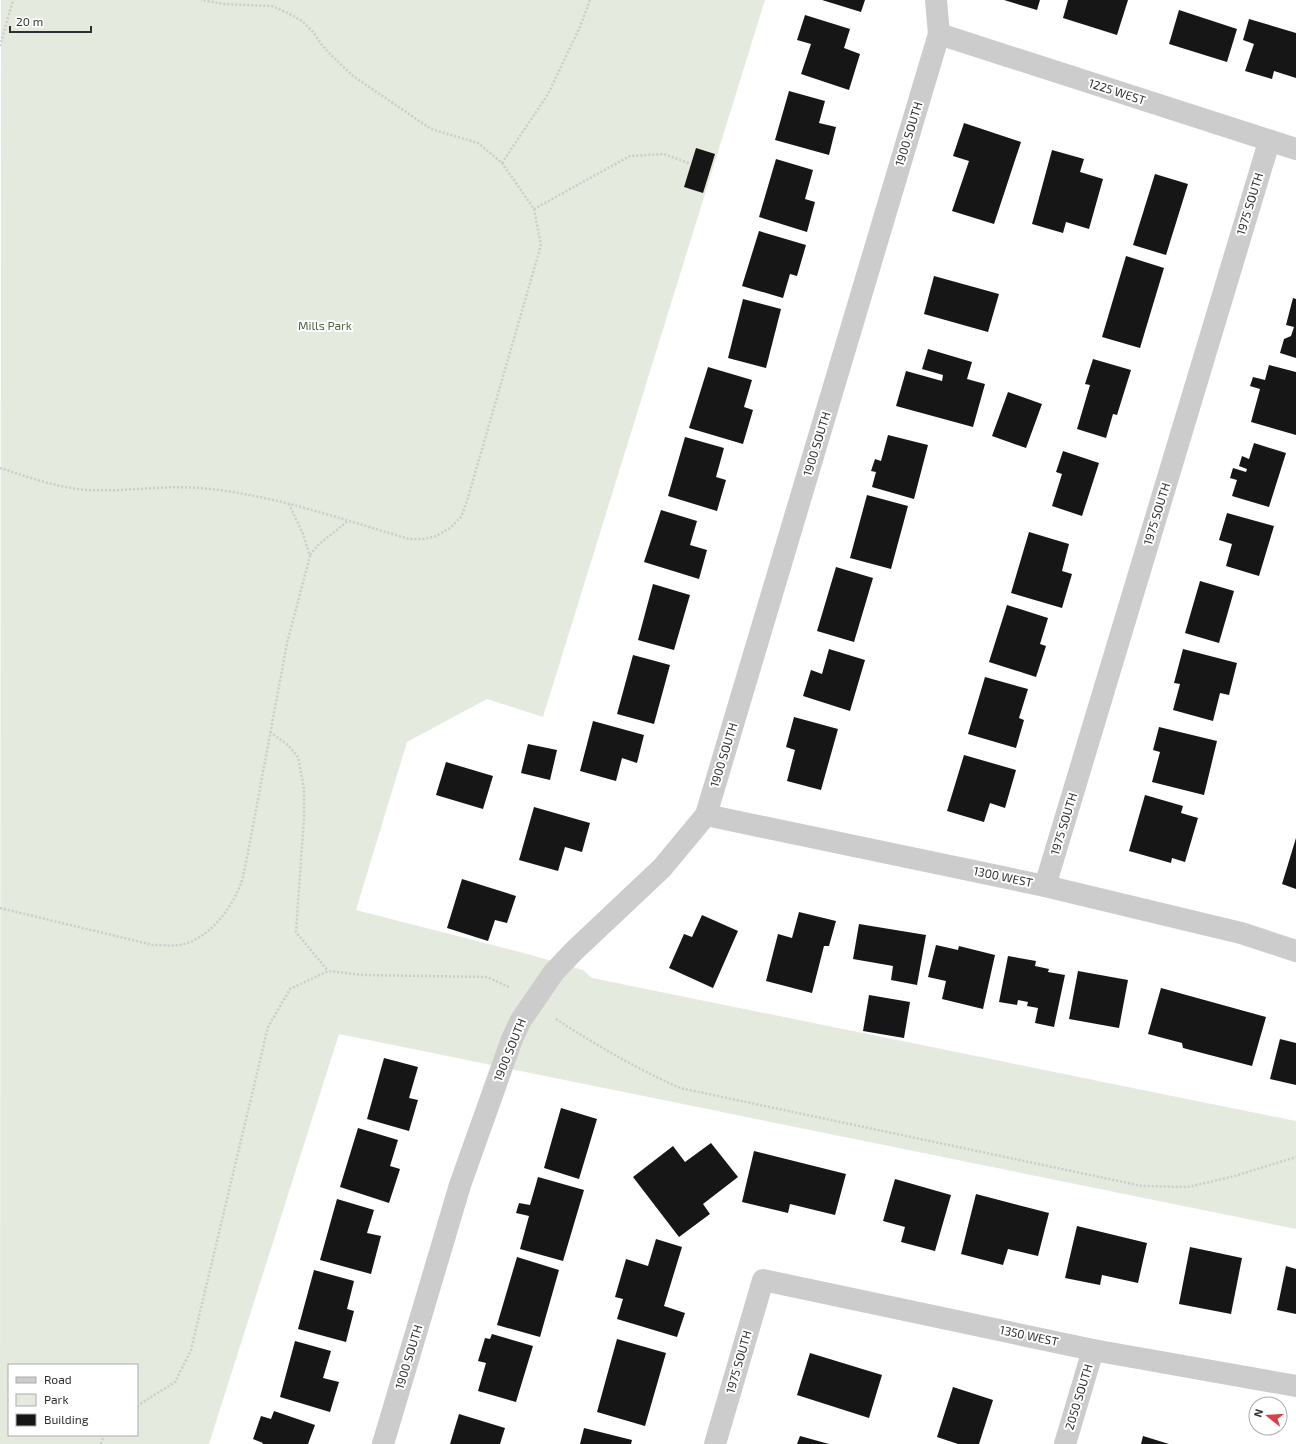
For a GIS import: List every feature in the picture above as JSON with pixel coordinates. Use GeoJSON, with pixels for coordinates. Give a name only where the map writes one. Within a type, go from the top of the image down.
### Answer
{"type":"FeatureCollection","features":[{"type":"Feature","properties":{"kind":"street","name":"1900 SOUTH"},"geometry":{"type":"LineString","coordinates":[[383,1444],[460,1185],[512,1040],[521,1020],[554,972],[575,950],[662,868],[706,815],[939,34],[936,0]]}},
{"type":"Feature","properties":{"kind":"street","name":"1225 WEST"},"geometry":{"type":"LineString","coordinates":[[939,34],[1269,142],[1296,149]]}},
{"type":"Feature","properties":{"kind":"street","name":"1975 SOUTH"},"geometry":{"type":"LineString","coordinates":[[1045,886],[1269,142]]}},
{"type":"Feature","properties":{"kind":"street","name":"1300 WEST"},"geometry":{"type":"LineString","coordinates":[[706,815],[1045,886],[1241,933],[1296,951]]}},
{"type":"Feature","properties":{"kind":"street","name":"1975 SOUTH"},"geometry":{"type":"LineString","coordinates":[[715,1444],[763,1280]]}},
{"type":"Feature","properties":{"kind":"street","name":"1350 WEST"},"geometry":{"type":"LineString","coordinates":[[763,1280],[1093,1350],[1296,1386]]}},
{"type":"Feature","properties":{"kind":"street","name":"2050 SOUTH"},"geometry":{"type":"LineString","coordinates":[[1065,1444],[1093,1350]]}},
{"type":"Feature","properties":{"kind":"path"},"geometry":{"type":"LineString","coordinates":[[0,46],[14,0]]}},
{"type":"Feature","properties":{"kind":"path"},"geometry":{"type":"LineString","coordinates":[[0,468],[58,486],[88,490],[165,487],[200,488],[243,494],[289,504],[409,539],[424,539],[436,536],[450,528],[461,517],[484,448],[541,245],[534,209],[502,163],[478,143],[431,129],[353,76],[326,50],[313,32],[302,21],[272,6],[224,4],[201,0]]}},
{"type":"Feature","properties":{"kind":"path"},"geometry":{"type":"LineString","coordinates":[[502,163],[548,94],[580,27],[590,0]]}},
{"type":"Feature","properties":{"kind":"path"},"geometry":{"type":"LineString","coordinates":[[534,209],[630,156],[664,154],[691,164]]}},
{"type":"Feature","properties":{"kind":"path"},"geometry":{"type":"LineString","coordinates":[[289,504],[304,534],[310,556]]}},
{"type":"Feature","properties":{"kind":"path"},"geometry":{"type":"LineString","coordinates":[[0,908],[153,945],[183,944],[198,938],[220,920],[232,904],[240,885],[256,814],[287,643],[310,556],[318,545],[348,521]]}},
{"type":"Feature","properties":{"kind":"path"},"geometry":{"type":"LineString","coordinates":[[270,732],[288,745],[298,757],[304,789],[304,816],[296,932],[328,971]]}},
{"type":"Feature","properties":{"kind":"path"},"geometry":{"type":"LineString","coordinates":[[138,1405],[175,1382],[191,1350],[268,1027],[290,989],[328,971],[363,975],[487,977],[509,988]]}},
{"type":"Feature","properties":{"kind":"path"},"geometry":{"type":"LineString","coordinates":[[556,1019],[597,1046],[656,1078],[680,1088],[1142,1186],[1188,1187],[1231,1177],[1296,1157]]}},
{"type":"Feature","properties":{"kind":"green space","name":"Mills Park"},"geometry":{"type":"Polygon","coordinates":[[[1,0],[765,0],[543,717],[487,699],[407,742],[356,910],[531,955],[583,970],[592,978],[1296,1121],[1296,1229],[339,1034],[209,1444],[0,1444],[1,0]]]}},
{"type":"Feature","properties":{"kind":"building"},"geometry":{"type":"Polygon","coordinates":[[[822,0],[865,0],[861,12],[822,0]]]}},
{"type":"Feature","properties":{"kind":"building"},"geometry":{"type":"Polygon","coordinates":[[[1004,0],[1040,0],[1037,10],[1004,0]]]}},
{"type":"Feature","properties":{"kind":"building"},"geometry":{"type":"Polygon","coordinates":[[[1068,0],[1128,0],[1117,35],[1063,18],[1068,0]]]}},
{"type":"Feature","properties":{"kind":"building"},"geometry":{"type":"Polygon","coordinates":[[[1179,10],[1237,29],[1227,62],[1169,44],[1179,10]]]}},
{"type":"Feature","properties":{"kind":"building"},"geometry":{"type":"Polygon","coordinates":[[[805,15],[850,29],[844,48],[860,54],[849,90],[801,74],[811,44],[797,40],[805,15]]]}},
{"type":"Feature","properties":{"kind":"building"},"geometry":{"type":"Polygon","coordinates":[[[1249,19],[1296,33],[1296,78],[1274,71],[1272,79],[1245,71],[1254,44],[1243,40],[1249,19]]]}},
{"type":"Feature","properties":{"kind":"building"},"geometry":{"type":"Polygon","coordinates":[[[789,91],[825,101],[819,123],[836,127],[829,155],[775,140],[789,91]]]}},
{"type":"Feature","properties":{"kind":"building"},"geometry":{"type":"Polygon","coordinates":[[[964,123],[1021,142],[994,224],[952,211],[969,161],[953,156],[964,123]]]}},
{"type":"Feature","properties":{"kind":"building"},"geometry":{"type":"Polygon","coordinates":[[[696,148],[715,154],[703,193],[684,187],[696,148]]]}},
{"type":"Feature","properties":{"kind":"building"},"geometry":{"type":"Polygon","coordinates":[[[1052,150],[1084,159],[1080,172],[1103,179],[1089,229],[1066,222],[1063,233],[1032,224],[1052,150]]]}},
{"type":"Feature","properties":{"kind":"building"},"geometry":{"type":"Polygon","coordinates":[[[776,159],[813,170],[805,199],[815,202],[807,232],[759,217],[776,159]]]}},
{"type":"Feature","properties":{"kind":"building"},"geometry":{"type":"Polygon","coordinates":[[[1155,174],[1188,184],[1166,255],[1133,245],[1155,174]]]}},
{"type":"Feature","properties":{"kind":"building"},"geometry":{"type":"Polygon","coordinates":[[[759,231],[806,245],[797,276],[790,274],[783,298],[742,286],[759,231]]]}},
{"type":"Feature","properties":{"kind":"building"},"geometry":{"type":"Polygon","coordinates":[[[1126,256],[1164,268],[1140,348],[1102,337],[1126,256]]]}},
{"type":"Feature","properties":{"kind":"building"},"geometry":{"type":"Polygon","coordinates":[[[934,276],[999,294],[988,332],[924,314],[934,276]]]}},
{"type":"Feature","properties":{"kind":"building"},"geometry":{"type":"Polygon","coordinates":[[[1293,298],[1296,299],[1296,358],[1280,353],[1284,339],[1291,336],[1294,327],[1286,325],[1293,298]]]}},
{"type":"Feature","properties":{"kind":"building"},"geometry":{"type":"Polygon","coordinates":[[[743,299],[781,309],[766,368],[728,358],[743,299]]]}},
{"type":"Feature","properties":{"kind":"building"},"geometry":{"type":"Polygon","coordinates":[[[928,349],[972,362],[967,379],[985,384],[973,427],[896,406],[906,371],[942,381],[943,375],[922,369],[928,349]]]}},
{"type":"Feature","properties":{"kind":"building"},"geometry":{"type":"Polygon","coordinates":[[[1093,359],[1131,370],[1117,415],[1113,414],[1106,438],[1077,429],[1090,385],[1085,384],[1093,359]]]}},
{"type":"Feature","properties":{"kind":"building"},"geometry":{"type":"Polygon","coordinates":[[[1269,365],[1296,372],[1296,435],[1251,422],[1260,389],[1250,386],[1253,377],[1265,380],[1269,365]]]}},
{"type":"Feature","properties":{"kind":"building"},"geometry":{"type":"Polygon","coordinates":[[[708,367],[752,380],[744,407],[753,410],[743,444],[689,428],[708,367]]]}},
{"type":"Feature","properties":{"kind":"building"},"geometry":{"type":"Polygon","coordinates":[[[1008,392],[1042,404],[1026,448],[992,436],[1008,392]]]}},
{"type":"Feature","properties":{"kind":"building"},"geometry":{"type":"Polygon","coordinates":[[[888,435],[928,445],[914,499],[872,487],[876,472],[871,471],[875,459],[881,461],[888,435]]]}},
{"type":"Feature","properties":{"kind":"building"},"geometry":{"type":"Polygon","coordinates":[[[685,437],[724,448],[716,477],[726,480],[717,511],[668,496],[685,437]]]}},
{"type":"Feature","properties":{"kind":"building"},"geometry":{"type":"Polygon","coordinates":[[[1254,443],[1286,453],[1269,507],[1232,496],[1237,480],[1230,478],[1233,468],[1246,472],[1247,469],[1239,466],[1242,456],[1249,459],[1254,443]]]}},
{"type":"Feature","properties":{"kind":"building"},"geometry":{"type":"Polygon","coordinates":[[[1063,451],[1099,463],[1082,516],[1052,506],[1062,474],[1056,472],[1063,451]]]}},
{"type":"Feature","properties":{"kind":"building"},"geometry":{"type":"Polygon","coordinates":[[[867,495],[908,506],[891,569],[850,558],[867,495]]]}},
{"type":"Feature","properties":{"kind":"building"},"geometry":{"type":"Polygon","coordinates":[[[661,510],[697,521],[690,545],[707,550],[699,579],[644,562],[661,510]]]}},
{"type":"Feature","properties":{"kind":"building"},"geometry":{"type":"Polygon","coordinates":[[[1227,513],[1274,526],[1259,576],[1226,566],[1232,544],[1219,540],[1227,513]]]}},
{"type":"Feature","properties":{"kind":"building"},"geometry":{"type":"Polygon","coordinates":[[[1029,532],[1069,544],[1062,571],[1072,574],[1062,608],[1011,593],[1029,532]]]}},
{"type":"Feature","properties":{"kind":"building"},"geometry":{"type":"Polygon","coordinates":[[[836,567],[873,578],[854,642],[817,631],[836,567]]]}},
{"type":"Feature","properties":{"kind":"building"},"geometry":{"type":"Polygon","coordinates":[[[1200,581],[1234,591],[1219,643],[1185,633],[1200,581]]]}},
{"type":"Feature","properties":{"kind":"building"},"geometry":{"type":"Polygon","coordinates":[[[653,584],[690,595],[674,650],[638,640],[653,584]]]}},
{"type":"Feature","properties":{"kind":"building"},"geometry":{"type":"Polygon","coordinates":[[[1007,605],[1048,618],[1040,644],[1046,646],[1036,677],[989,662],[1007,605]]]}},
{"type":"Feature","properties":{"kind":"building"},"geometry":{"type":"Polygon","coordinates":[[[829,649],[865,660],[850,711],[803,696],[811,670],[822,674],[829,649]]]}},
{"type":"Feature","properties":{"kind":"building"},"geometry":{"type":"Polygon","coordinates":[[[1183,649],[1237,663],[1229,695],[1220,693],[1213,721],[1173,710],[1180,684],[1174,683],[1183,649]]]}},
{"type":"Feature","properties":{"kind":"building"},"geometry":{"type":"Polygon","coordinates":[[[633,655],[670,665],[654,724],[617,714],[633,655]]]}},
{"type":"Feature","properties":{"kind":"building"},"geometry":{"type":"Polygon","coordinates":[[[985,677],[1028,689],[1019,718],[1024,720],[1016,748],[968,734],[985,677]]]}},
{"type":"Feature","properties":{"kind":"building"},"geometry":{"type":"Polygon","coordinates":[[[794,717],[838,729],[821,790],[787,781],[795,750],[786,747],[794,717]]]}},
{"type":"Feature","properties":{"kind":"building"},"geometry":{"type":"Polygon","coordinates":[[[593,721],[644,735],[637,763],[622,758],[616,781],[580,771],[593,721]]]}},
{"type":"Feature","properties":{"kind":"building"},"geometry":{"type":"Polygon","coordinates":[[[1159,727],[1217,741],[1204,795],[1152,782],[1160,752],[1153,750],[1159,727]]]}},
{"type":"Feature","properties":{"kind":"building"},"geometry":{"type":"Polygon","coordinates":[[[528,744],[557,750],[550,780],[521,773],[528,744]]]}},
{"type":"Feature","properties":{"kind":"building"},"geometry":{"type":"Polygon","coordinates":[[[964,755],[1016,770],[1005,808],[990,803],[984,822],[947,811],[964,755]]]}},
{"type":"Feature","properties":{"kind":"building"},"geometry":{"type":"Polygon","coordinates":[[[446,762],[493,776],[483,809],[436,795],[446,762]]]}},
{"type":"Feature","properties":{"kind":"building"},"geometry":{"type":"Polygon","coordinates":[[[1145,795],[1183,806],[1181,813],[1198,818],[1185,862],[1172,858],[1171,863],[1129,851],[1145,795]]]}},
{"type":"Feature","properties":{"kind":"building"},"geometry":{"type":"Polygon","coordinates":[[[534,807],[590,823],[582,852],[565,847],[558,871],[519,860],[534,807]]]}},
{"type":"Feature","properties":{"kind":"building"},"geometry":{"type":"Polygon","coordinates":[[[1296,838],[1296,889],[1282,884],[1296,838]]]}},
{"type":"Feature","properties":{"kind":"building"},"geometry":{"type":"Polygon","coordinates":[[[462,879],[516,896],[507,923],[495,920],[488,941],[447,928],[462,879]]]}},
{"type":"Feature","properties":{"kind":"building"},"geometry":{"type":"Polygon","coordinates":[[[799,912],[836,921],[829,946],[824,946],[812,993],[766,981],[778,934],[792,938],[799,912]]]}},
{"type":"Feature","properties":{"kind":"building"},"geometry":{"type":"Polygon","coordinates":[[[702,915],[738,931],[713,988],[669,968],[684,934],[692,937],[702,915]]]}},
{"type":"Feature","properties":{"kind":"building"},"geometry":{"type":"Polygon","coordinates":[[[859,924],[926,935],[917,985],[891,980],[893,966],[853,959],[859,924]]]}},
{"type":"Feature","properties":{"kind":"building"},"geometry":{"type":"Polygon","coordinates":[[[936,945],[958,950],[959,946],[995,955],[983,1009],[942,999],[946,981],[928,977],[936,945]]]}},
{"type":"Feature","properties":{"kind":"building"},"geometry":{"type":"Polygon","coordinates":[[[1008,956],[1036,961],[1035,966],[1049,969],[1048,972],[1065,975],[1054,1027],[1035,1023],[1038,1008],[1027,1006],[1028,1002],[1018,1000],[1017,1005],[999,1002],[1008,956]]]}},
{"type":"Feature","properties":{"kind":"building"},"geometry":{"type":"Polygon","coordinates":[[[1078,971],[1128,980],[1119,1028],[1069,1019],[1078,971]]]}},
{"type":"Feature","properties":{"kind":"building"},"geometry":{"type":"Polygon","coordinates":[[[1161,988],[1266,1017],[1252,1066],[1183,1048],[1182,1043],[1148,1034],[1161,988]]]}},
{"type":"Feature","properties":{"kind":"building"},"geometry":{"type":"Polygon","coordinates":[[[869,995],[910,1002],[904,1038],[863,1031],[869,995]]]}},
{"type":"Feature","properties":{"kind":"building"},"geometry":{"type":"Polygon","coordinates":[[[1280,1039],[1296,1043],[1296,1085],[1270,1079],[1280,1039]]]}},
{"type":"Feature","properties":{"kind":"building"},"geometry":{"type":"Polygon","coordinates":[[[384,1058],[418,1067],[409,1098],[418,1100],[409,1131],[367,1119],[384,1058]]]}},
{"type":"Feature","properties":{"kind":"building"},"geometry":{"type":"Polygon","coordinates":[[[561,1108],[597,1119],[579,1179],[544,1168],[561,1108]]]}},
{"type":"Feature","properties":{"kind":"building"},"geometry":{"type":"Polygon","coordinates":[[[358,1128],[398,1140],[390,1166],[400,1169],[389,1203],[340,1187],[358,1128]]]}},
{"type":"Feature","properties":{"kind":"building"},"geometry":{"type":"Polygon","coordinates":[[[711,1143],[738,1177],[703,1204],[710,1214],[679,1237],[633,1177],[673,1146],[685,1162],[711,1143]]]}},
{"type":"Feature","properties":{"kind":"building"},"geometry":{"type":"Polygon","coordinates":[[[754,1151],[846,1174],[835,1215],[790,1204],[788,1213],[742,1202],[754,1151]]]}},
{"type":"Feature","properties":{"kind":"building"},"geometry":{"type":"Polygon","coordinates":[[[538,1177],[584,1190],[563,1261],[520,1249],[529,1216],[516,1213],[519,1203],[530,1205],[538,1177]]]}},
{"type":"Feature","properties":{"kind":"building"},"geometry":{"type":"Polygon","coordinates":[[[895,1179],[951,1195],[935,1251],[901,1242],[905,1227],[883,1221],[895,1179]]]}},
{"type":"Feature","properties":{"kind":"building"},"geometry":{"type":"Polygon","coordinates":[[[976,1194],[1049,1213],[1038,1256],[1008,1249],[1003,1265],[961,1254],[976,1194]]]}},
{"type":"Feature","properties":{"kind":"building"},"geometry":{"type":"Polygon","coordinates":[[[337,1199],[374,1210],[367,1233],[381,1236],[371,1274],[320,1260],[337,1199]]]}},
{"type":"Feature","properties":{"kind":"building"},"geometry":{"type":"Polygon","coordinates":[[[1077,1226],[1147,1243],[1138,1283],[1102,1275],[1100,1285],[1065,1278],[1077,1226]]]}},
{"type":"Feature","properties":{"kind":"building"},"geometry":{"type":"Polygon","coordinates":[[[656,1239],[682,1247],[664,1306],[685,1313],[677,1337],[617,1319],[623,1299],[615,1297],[626,1259],[648,1266],[656,1239]]]}},
{"type":"Feature","properties":{"kind":"building"},"geometry":{"type":"Polygon","coordinates":[[[1190,1247],[1242,1258],[1231,1314],[1179,1304],[1190,1247]]]}},
{"type":"Feature","properties":{"kind":"building"},"geometry":{"type":"Polygon","coordinates":[[[517,1257],[559,1270],[540,1337],[497,1325],[517,1257]]]}},
{"type":"Feature","properties":{"kind":"building"},"geometry":{"type":"Polygon","coordinates":[[[1286,1266],[1296,1269],[1296,1314],[1277,1310],[1286,1266]]]}},
{"type":"Feature","properties":{"kind":"building"},"geometry":{"type":"Polygon","coordinates":[[[314,1270],[354,1281],[347,1309],[354,1311],[346,1342],[298,1329],[314,1270]]]}},
{"type":"Feature","properties":{"kind":"building"},"geometry":{"type":"Polygon","coordinates":[[[492,1334],[533,1346],[516,1402],[478,1391],[486,1363],[478,1361],[485,1338],[490,1339],[492,1334]]]}},
{"type":"Feature","properties":{"kind":"building"},"geometry":{"type":"Polygon","coordinates":[[[617,1339],[666,1353],[645,1426],[597,1412],[617,1339]]]}},
{"type":"Feature","properties":{"kind":"building"},"geometry":{"type":"Polygon","coordinates":[[[295,1341],[331,1351],[323,1378],[339,1382],[330,1412],[280,1397],[295,1341]]]}},
{"type":"Feature","properties":{"kind":"building"},"geometry":{"type":"Polygon","coordinates":[[[810,1353],[882,1375],[869,1418],[797,1395],[810,1353]]]}},
{"type":"Feature","properties":{"kind":"building"},"geometry":{"type":"Polygon","coordinates":[[[953,1387],[993,1400],[979,1444],[958,1444],[937,1437],[953,1387]]]}},
{"type":"Feature","properties":{"kind":"building"},"geometry":{"type":"Polygon","coordinates":[[[274,1411],[315,1425],[308,1444],[262,1444],[263,1443],[253,1439],[261,1416],[271,1419],[274,1411]]]}},
{"type":"Feature","properties":{"kind":"building"},"geometry":{"type":"Polygon","coordinates":[[[459,1414],[505,1428],[500,1444],[450,1444],[459,1414]]]}},
{"type":"Feature","properties":{"kind":"building"},"geometry":{"type":"Polygon","coordinates":[[[584,1428],[632,1440],[631,1444],[580,1444],[584,1428]]]}},
{"type":"Feature","properties":{"kind":"building"},"geometry":{"type":"Polygon","coordinates":[[[800,1436],[829,1444],[797,1444],[800,1436]]]}},
{"type":"Feature","properties":{"kind":"building"},"geometry":{"type":"Polygon","coordinates":[[[1143,1436],[1169,1444],[1141,1444],[1143,1436]]]}}]}
